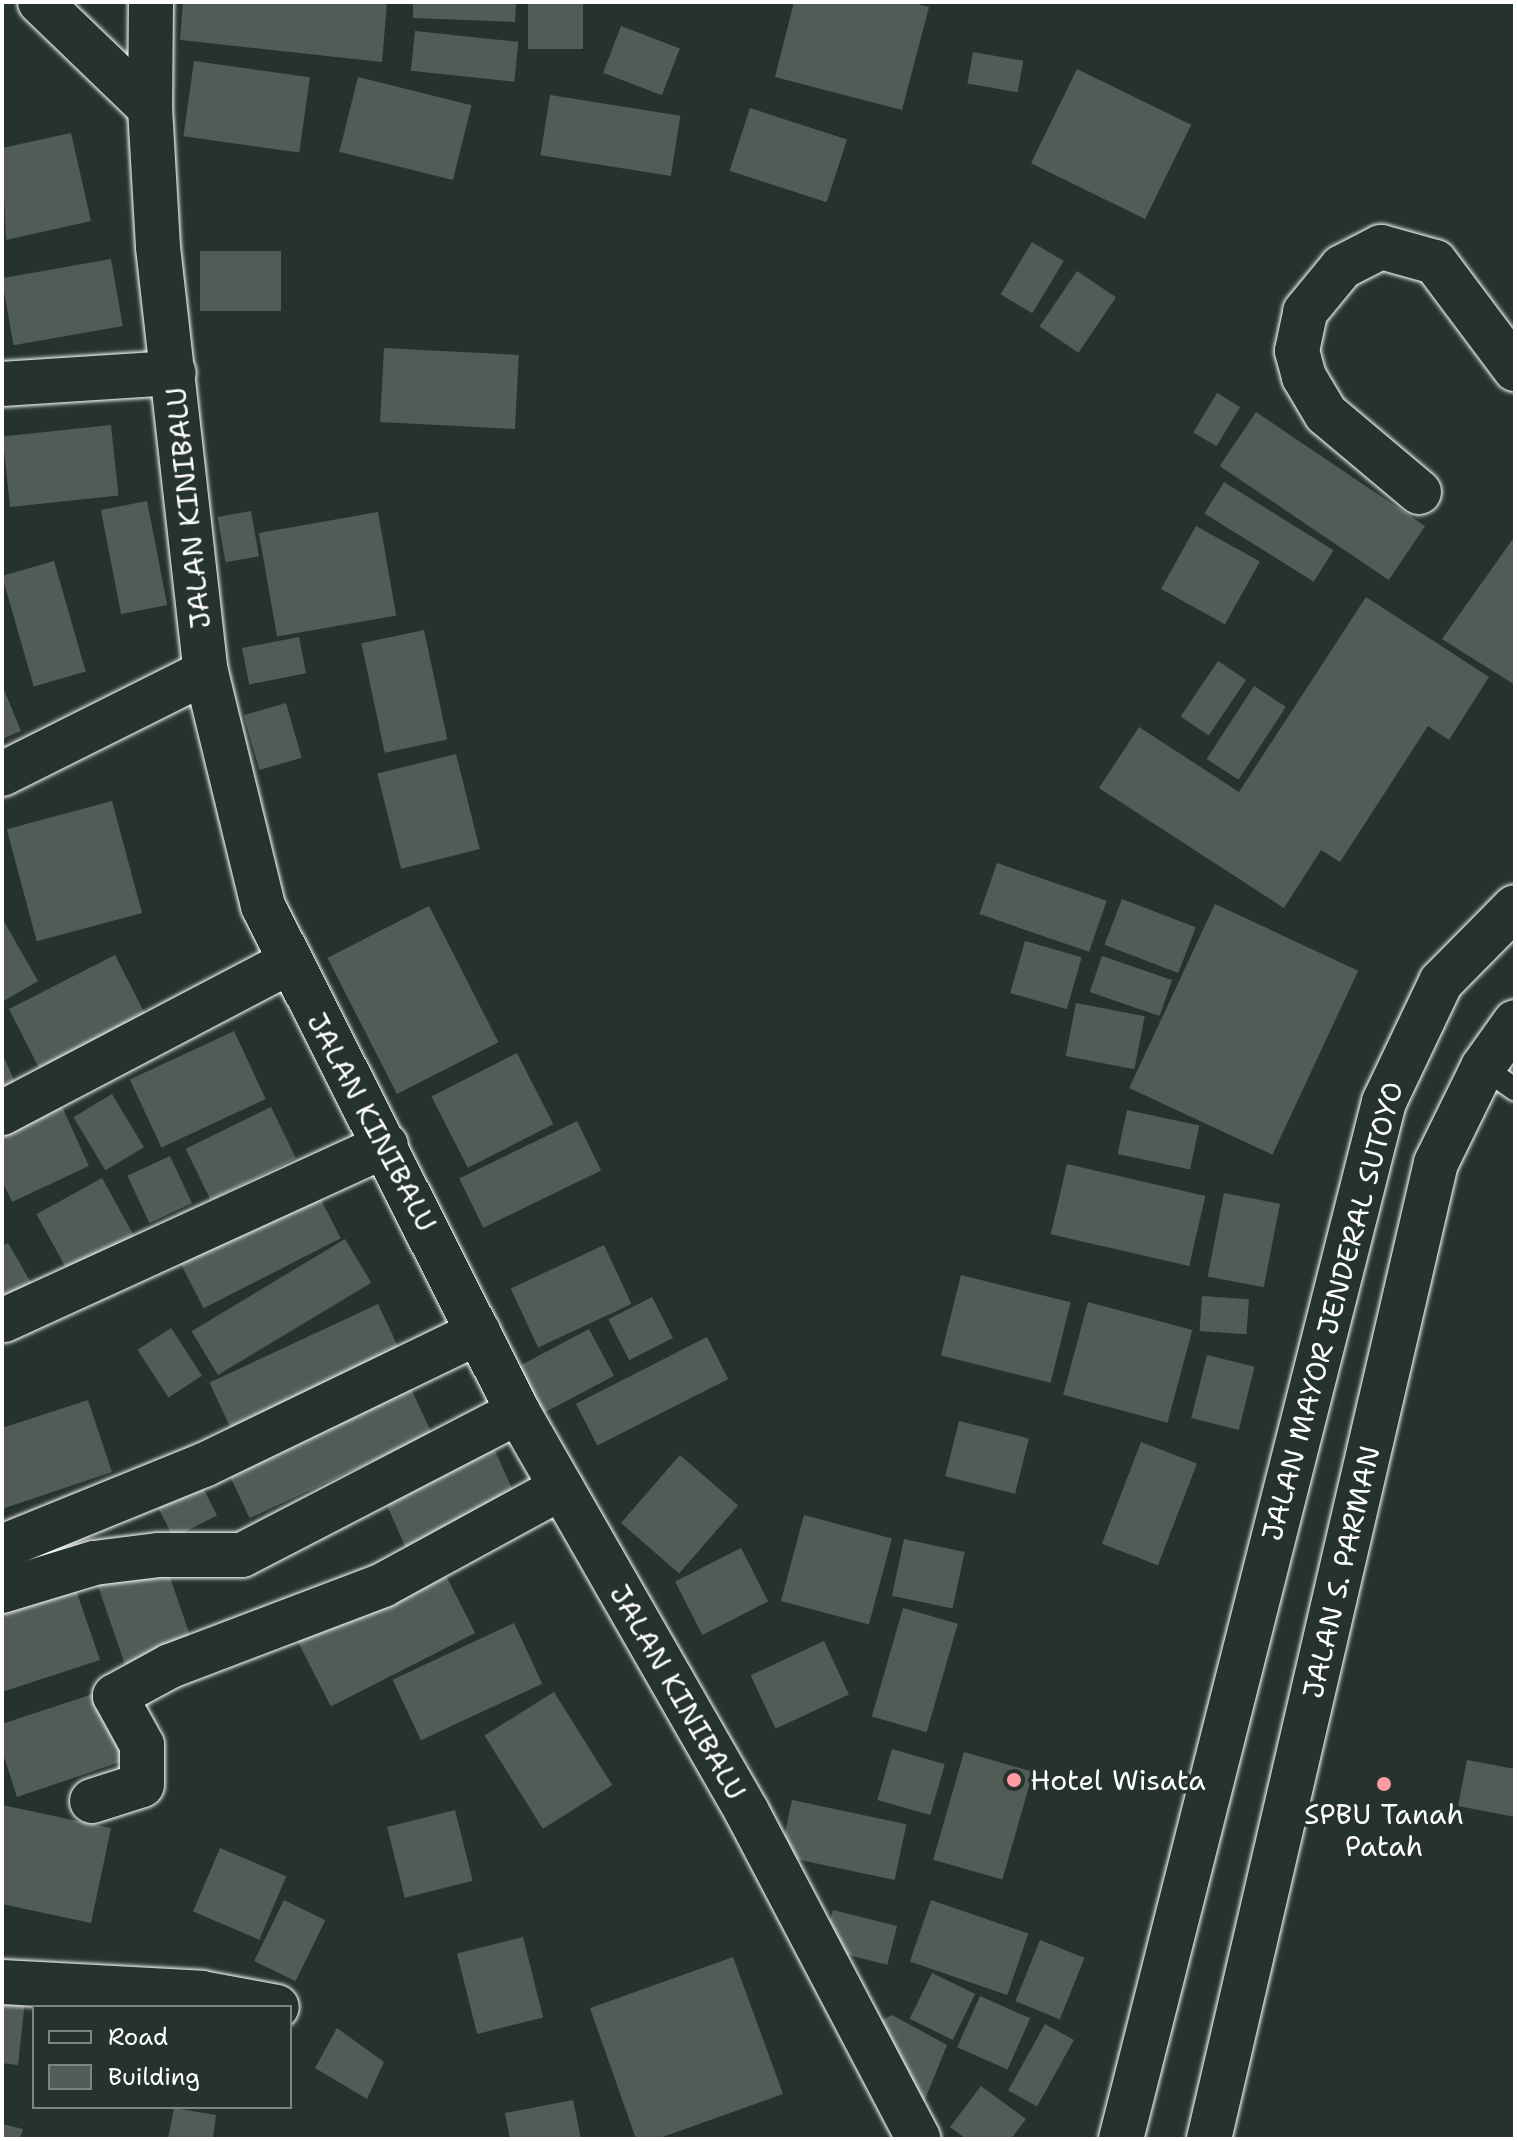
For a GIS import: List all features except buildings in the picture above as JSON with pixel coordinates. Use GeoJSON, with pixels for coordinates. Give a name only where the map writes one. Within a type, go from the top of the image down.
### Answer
{"type":"FeatureCollection","features":[{"type":"Feature","properties":{"kind":"street"},"geometry":{"type":"LineString","coordinates":[[40,2],[150,108]]}},
{"type":"Feature","properties":{"kind":"street","name":"JALAN KINIBALU"},"geometry":{"type":"LineString","coordinates":[[151,2],[150,108],[206,672],[263,906],[288,963],[386,1145],[518,1412],[747,1812],[919,2139]]}},
{"type":"Feature","properties":{"kind":"street"},"geometry":{"type":"LineString","coordinates":[[1419,492],[1326,414],[1304,377],[1297,351],[1305,312],[1342,267],[1381,247],[1435,262],[1515,369]]}},
{"type":"Feature","properties":{"kind":"street"},"geometry":{"type":"LineString","coordinates":[[2,384],[174,373]]}},
{"type":"Feature","properties":{"kind":"street"},"geometry":{"type":"LineString","coordinates":[[2,774],[206,672]]}},
{"type":"Feature","properties":{"kind":"street","name":"JALAN MAYOR JENDERAL SUTOYO"},"geometry":{"type":"LineString","coordinates":[[1121,2139],[1228,1703],[1384,1102],[1441,982],[1515,907]]}},
{"type":"Feature","properties":{"kind":"street"},"geometry":{"type":"LineString","coordinates":[[2,1113],[288,963]]}},
{"type":"Feature","properties":{"kind":"street","name":"JALAN S. PARMAN"},"geometry":{"type":"LineString","coordinates":[[1209,2139],[1436,1163],[1499,1078],[1515,1022]]}},
{"type":"Feature","properties":{"kind":"street"},"geometry":{"type":"LineString","coordinates":[[4,1320],[386,1145]]}},
{"type":"Feature","properties":{"kind":"street"},"geometry":{"type":"LineString","coordinates":[[2,1547],[204,1465],[479,1332]]}},
{"type":"Feature","properties":{"kind":"street"},"geometry":{"type":"LineString","coordinates":[[2,1591],[94,1563],[158,1555],[242,1555],[518,1412]]}},
{"type":"Feature","properties":{"kind":"street"},"geometry":{"type":"LineString","coordinates":[[92,1801],[142,1785],[142,1745],[115,1696],[170,1666],[383,1585],[561,1488]]}},
{"type":"Feature","properties":{"kind":"street"},"geometry":{"type":"LineString","coordinates":[[2,1982],[202,1993],[266,2005]]}},
{"type":"Feature","properties":{"kind":"place","name":"Hotel Wisata"},"geometry":{"type":"Point","coordinates":[1014,1780]}},
{"type":"Feature","properties":{"kind":"place","name":"SPBU Tanah Patah"},"geometry":{"type":"Point","coordinates":[1384,1784]}}]}
